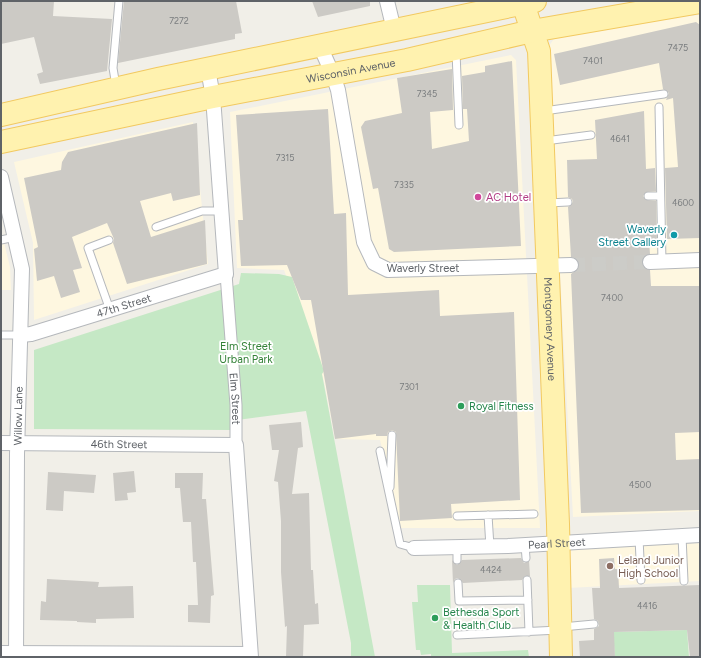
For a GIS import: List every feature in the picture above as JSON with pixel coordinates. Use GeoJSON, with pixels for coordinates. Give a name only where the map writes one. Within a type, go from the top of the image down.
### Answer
{"type":"FeatureCollection","features":[{"type":"Feature","properties":{"kind":"main road"},"geometry":{"type":"LineString","coordinates":[[3,118],[116,89],[527,2]]}},
{"type":"Feature","properties":{"kind":"main road","name":"Montgomery Avenue"},"geometry":{"type":"LineString","coordinates":[[527,2],[532,30],[539,51],[561,657]]}},
{"type":"Feature","properties":{"kind":"main road","name":"Wisconsin Avenue"},"geometry":{"type":"LineString","coordinates":[[1,142],[213,97],[333,75],[532,30],[700,2]]}},
{"type":"Feature","properties":{"kind":"street"},"geometry":{"type":"LineString","coordinates":[[387,1],[394,30]]}},
{"type":"Feature","properties":{"kind":"street"},"geometry":{"type":"LineString","coordinates":[[320,46],[333,75]]}},
{"type":"Feature","properties":{"kind":"street","name":"Elm Street"},"geometry":{"type":"LineString","coordinates":[[208,69],[213,97],[222,211],[236,405],[236,444],[251,655]]}},
{"type":"Feature","properties":{"kind":"street","name":"Waverly Street"},"geometry":{"type":"LineString","coordinates":[[333,75],[338,90],[364,242],[374,263],[388,270],[571,265]]}},
{"type":"Feature","properties":{"kind":"street","name":"Willow Lane"},"geometry":{"type":"LineString","coordinates":[[1,177],[8,238],[22,270],[17,443],[16,655]]}},
{"type":"Feature","properties":{"kind":"street"},"geometry":{"type":"LineString","coordinates":[[656,262],[700,260]]}},
{"type":"Feature","properties":{"kind":"street","name":"47th Street"},"geometry":{"type":"LineString","coordinates":[[21,335],[31,334],[226,274]]}},
{"type":"Feature","properties":{"kind":"street","name":"46th Street"},"geometry":{"type":"LineString","coordinates":[[1,443],[236,444]]}},
{"type":"Feature","properties":{"kind":"street","name":"Pearl Street"},"geometry":{"type":"LineString","coordinates":[[414,548],[457,554],[490,546],[526,552],[558,542],[700,535]]}},
{"type":"Feature","properties":{"kind":"street"},"geometry":{"type":"LineString","coordinates":[[1,653],[16,655],[251,655]]}},
{"type":"Feature","properties":{"kind":"lane"},"geometry":{"type":"LineString","coordinates":[[110,1],[119,2],[113,68],[116,89]]}},
{"type":"Feature","properties":{"kind":"lane"},"geometry":{"type":"LineString","coordinates":[[456,48],[459,126]]}},
{"type":"Feature","properties":{"kind":"lane"},"geometry":{"type":"LineString","coordinates":[[542,112],[664,94]]}},
{"type":"Feature","properties":{"kind":"lane"},"geometry":{"type":"LineString","coordinates":[[656,262],[660,196],[658,106]]}},
{"type":"Feature","properties":{"kind":"lane"},"geometry":{"type":"LineString","coordinates":[[543,141],[591,135]]}},
{"type":"Feature","properties":{"kind":"lane"},"geometry":{"type":"LineString","coordinates":[[648,196],[660,196]]}},
{"type":"Feature","properties":{"kind":"lane"},"geometry":{"type":"LineString","coordinates":[[545,203],[568,202]]}},
{"type":"Feature","properties":{"kind":"lane"},"geometry":{"type":"LineString","coordinates":[[156,227],[202,211],[222,211]]}},
{"type":"Feature","properties":{"kind":"lane"},"geometry":{"type":"LineString","coordinates":[[109,240],[88,248],[110,310]]}},
{"type":"Feature","properties":{"kind":"lane"},"geometry":{"type":"LineString","coordinates":[[1,335],[21,335]]}},
{"type":"Feature","properties":{"kind":"lane"},"geometry":{"type":"LineString","coordinates":[[390,499],[392,435]]}},
{"type":"Feature","properties":{"kind":"lane"},"geometry":{"type":"LineString","coordinates":[[380,451],[400,544],[414,548]]}},
{"type":"Feature","properties":{"kind":"lane"},"geometry":{"type":"LineString","coordinates":[[457,516],[534,514]]}},
{"type":"Feature","properties":{"kind":"lane"},"geometry":{"type":"LineString","coordinates":[[488,515],[490,546]]}},
{"type":"Feature","properties":{"kind":"lane"},"geometry":{"type":"LineString","coordinates":[[682,536],[684,581]]}},
{"type":"Feature","properties":{"kind":"lane"},"geometry":{"type":"LineString","coordinates":[[640,538],[641,580]]}},
{"type":"Feature","properties":{"kind":"lane"},"geometry":{"type":"LineString","coordinates":[[527,580],[529,632]]}},
{"type":"Feature","properties":{"kind":"lane"},"geometry":{"type":"LineString","coordinates":[[458,583],[459,601],[528,600]]}},
{"type":"Feature","properties":{"kind":"lane"},"geometry":{"type":"LineString","coordinates":[[457,636],[529,632],[594,624]]}},
{"type":"Feature","properties":{"kind":"shaded area"},"geometry":{"type":"Polygon","coordinates":[[[700,15],[700,511],[573,517],[548,47],[557,35],[661,19],[700,15]]]}},
{"type":"Feature","properties":{"kind":"shaded area"},"geometry":{"type":"Polygon","coordinates":[[[511,55],[516,60],[540,528],[401,528],[380,440],[335,439],[324,381],[284,270],[237,268],[230,112],[511,55]]]}},
{"type":"Feature","properties":{"kind":"shaded area"},"geometry":{"type":"Polygon","coordinates":[[[193,122],[208,264],[34,320],[33,243],[14,162],[193,122]]]}},
{"type":"Feature","properties":{"kind":"shaded area"},"geometry":{"type":"Polygon","coordinates":[[[1,230],[10,267],[11,290],[1,290],[1,230]]]}},
{"type":"Feature","properties":{"kind":"shaded area"},"geometry":{"type":"Polygon","coordinates":[[[700,543],[700,581],[568,588],[569,552],[573,549],[700,543]]]}},
{"type":"Feature","properties":{"kind":"green space","name":"Elm Street Urban Park"},"geometry":{"type":"Polygon","coordinates":[[[241,273],[279,274],[292,277],[324,371],[322,374],[375,657],[351,657],[351,643],[306,411],[230,421],[230,430],[34,429],[34,350],[239,284],[241,273]]]}},
{"type":"Feature","properties":{"kind":"green space","name":"Bethesda Sport & Health Club"},"geometry":{"type":"Polygon","coordinates":[[[417,585],[450,585],[452,653],[528,650],[529,657],[431,657],[431,654],[421,655],[420,650],[416,650],[412,602],[418,602],[417,585]]]}},
{"type":"Feature","properties":{"kind":"green space"},"geometry":{"type":"Polygon","coordinates":[[[687,630],[689,657],[615,657],[613,632],[687,630]]]}},
{"type":"Feature","properties":{"kind":"building"},"geometry":{"type":"Polygon","coordinates":[[[1,1],[54,1],[53,16],[112,19],[107,71],[40,84],[37,74],[43,72],[34,37],[1,44],[1,1]]]}},
{"type":"Feature","properties":{"kind":"building"},"geometry":{"type":"Polygon","coordinates":[[[124,1],[236,1],[242,33],[235,34],[235,39],[118,63],[124,1]]]}},
{"type":"Feature","properties":{"kind":"building"},"geometry":{"type":"Polygon","coordinates":[[[312,1],[370,1],[370,6],[318,17],[312,1]]]}},
{"type":"Feature","properties":{"kind":"building"},"geometry":{"type":"Polygon","coordinates":[[[696,22],[700,25],[700,238],[667,239],[665,168],[678,167],[673,98],[666,100],[669,93],[663,89],[659,63],[560,85],[554,54],[696,22]]]}},
{"type":"Feature","properties":{"kind":"building"},"geometry":{"type":"Polygon","coordinates":[[[512,61],[521,246],[394,252],[389,249],[378,188],[373,189],[361,127],[365,121],[402,113],[397,78],[452,69],[453,110],[430,112],[432,149],[469,141],[467,109],[463,109],[462,76],[485,72],[485,66],[512,61]]]}},
{"type":"Feature","properties":{"kind":"building"},"geometry":{"type":"Polygon","coordinates":[[[328,109],[334,214],[346,213],[348,295],[439,290],[440,316],[514,312],[520,500],[451,504],[452,518],[400,521],[396,432],[392,430],[388,432],[387,436],[376,436],[376,434],[335,439],[311,300],[301,300],[287,265],[241,266],[238,220],[243,220],[236,115],[328,109]]]}},
{"type":"Feature","properties":{"kind":"building"},"geometry":{"type":"Polygon","coordinates":[[[644,111],[646,169],[655,168],[656,191],[646,192],[643,196],[646,200],[656,201],[657,240],[649,240],[650,254],[643,258],[643,266],[650,270],[651,286],[700,286],[700,432],[675,433],[676,460],[700,459],[700,510],[581,513],[571,274],[578,269],[579,264],[575,258],[571,257],[568,207],[573,202],[572,199],[568,197],[567,160],[597,159],[595,120],[644,111]]]}},
{"type":"Feature","properties":{"kind":"building"},"geometry":{"type":"Polygon","coordinates":[[[197,123],[200,195],[173,201],[171,193],[140,201],[151,237],[205,220],[207,264],[127,284],[113,243],[114,239],[107,223],[72,237],[82,268],[73,270],[80,292],[61,298],[54,276],[37,281],[34,249],[38,247],[24,178],[61,170],[62,162],[68,152],[197,123]]]}},
{"type":"Feature","properties":{"kind":"building"},"geometry":{"type":"Polygon","coordinates":[[[301,422],[303,447],[298,448],[292,494],[309,493],[311,570],[313,570],[315,604],[318,603],[319,624],[304,625],[303,657],[286,657],[287,626],[285,627],[281,572],[281,521],[278,482],[274,481],[279,450],[272,450],[269,425],[301,422]]]}},
{"type":"Feature","properties":{"kind":"building"},"geometry":{"type":"Polygon","coordinates":[[[134,471],[136,492],[127,493],[128,500],[115,501],[113,473],[134,471]]]}},
{"type":"Feature","properties":{"kind":"building"},"geometry":{"type":"Polygon","coordinates":[[[48,472],[96,475],[94,493],[64,491],[63,511],[46,510],[48,472]]]}},
{"type":"Feature","properties":{"kind":"building"},"geometry":{"type":"Polygon","coordinates":[[[175,473],[203,473],[202,499],[206,499],[214,595],[211,596],[210,623],[188,622],[188,605],[198,605],[196,562],[193,562],[191,522],[183,522],[180,488],[175,488],[175,473]]]}},
{"type":"Feature","properties":{"kind":"building"},"geometry":{"type":"Polygon","coordinates":[[[521,558],[524,563],[529,561],[530,576],[525,576],[522,580],[463,583],[458,578],[455,579],[453,583],[452,560],[457,565],[462,560],[521,558]]]}},
{"type":"Feature","properties":{"kind":"building"},"geometry":{"type":"Polygon","coordinates":[[[614,558],[615,569],[618,569],[619,588],[700,585],[700,657],[690,657],[687,630],[614,632],[615,657],[580,657],[579,641],[594,640],[594,629],[599,626],[598,621],[594,619],[592,588],[600,588],[599,559],[614,558]]]}},
{"type":"Feature","properties":{"kind":"building"},"geometry":{"type":"Polygon","coordinates":[[[47,579],[99,582],[98,587],[133,586],[134,618],[96,619],[96,623],[40,620],[41,601],[46,602],[47,579]]]}},
{"type":"Feature","properties":{"kind":"tunnel"},"geometry":{"type":"LineString","coordinates":[[571,265],[650,262]]}},
{"type":"Feature","properties":{"kind":"place","name":"AC Hotel"},"geometry":{"type":"Point","coordinates":[478,197]}},
{"type":"Feature","properties":{"kind":"place","name":"Waverly Street Gallery"},"geometry":{"type":"Point","coordinates":[674,235]}},
{"type":"Feature","properties":{"kind":"place","name":"Royal Fitness"},"geometry":{"type":"Point","coordinates":[461,406]}},
{"type":"Feature","properties":{"kind":"place","name":"Leland Junior High School"},"geometry":{"type":"Point","coordinates":[610,566]}},
{"type":"Feature","properties":{"kind":"place","name":"Bethesda Sport & Health Club"},"geometry":{"type":"Point","coordinates":[435,618]}}]}
